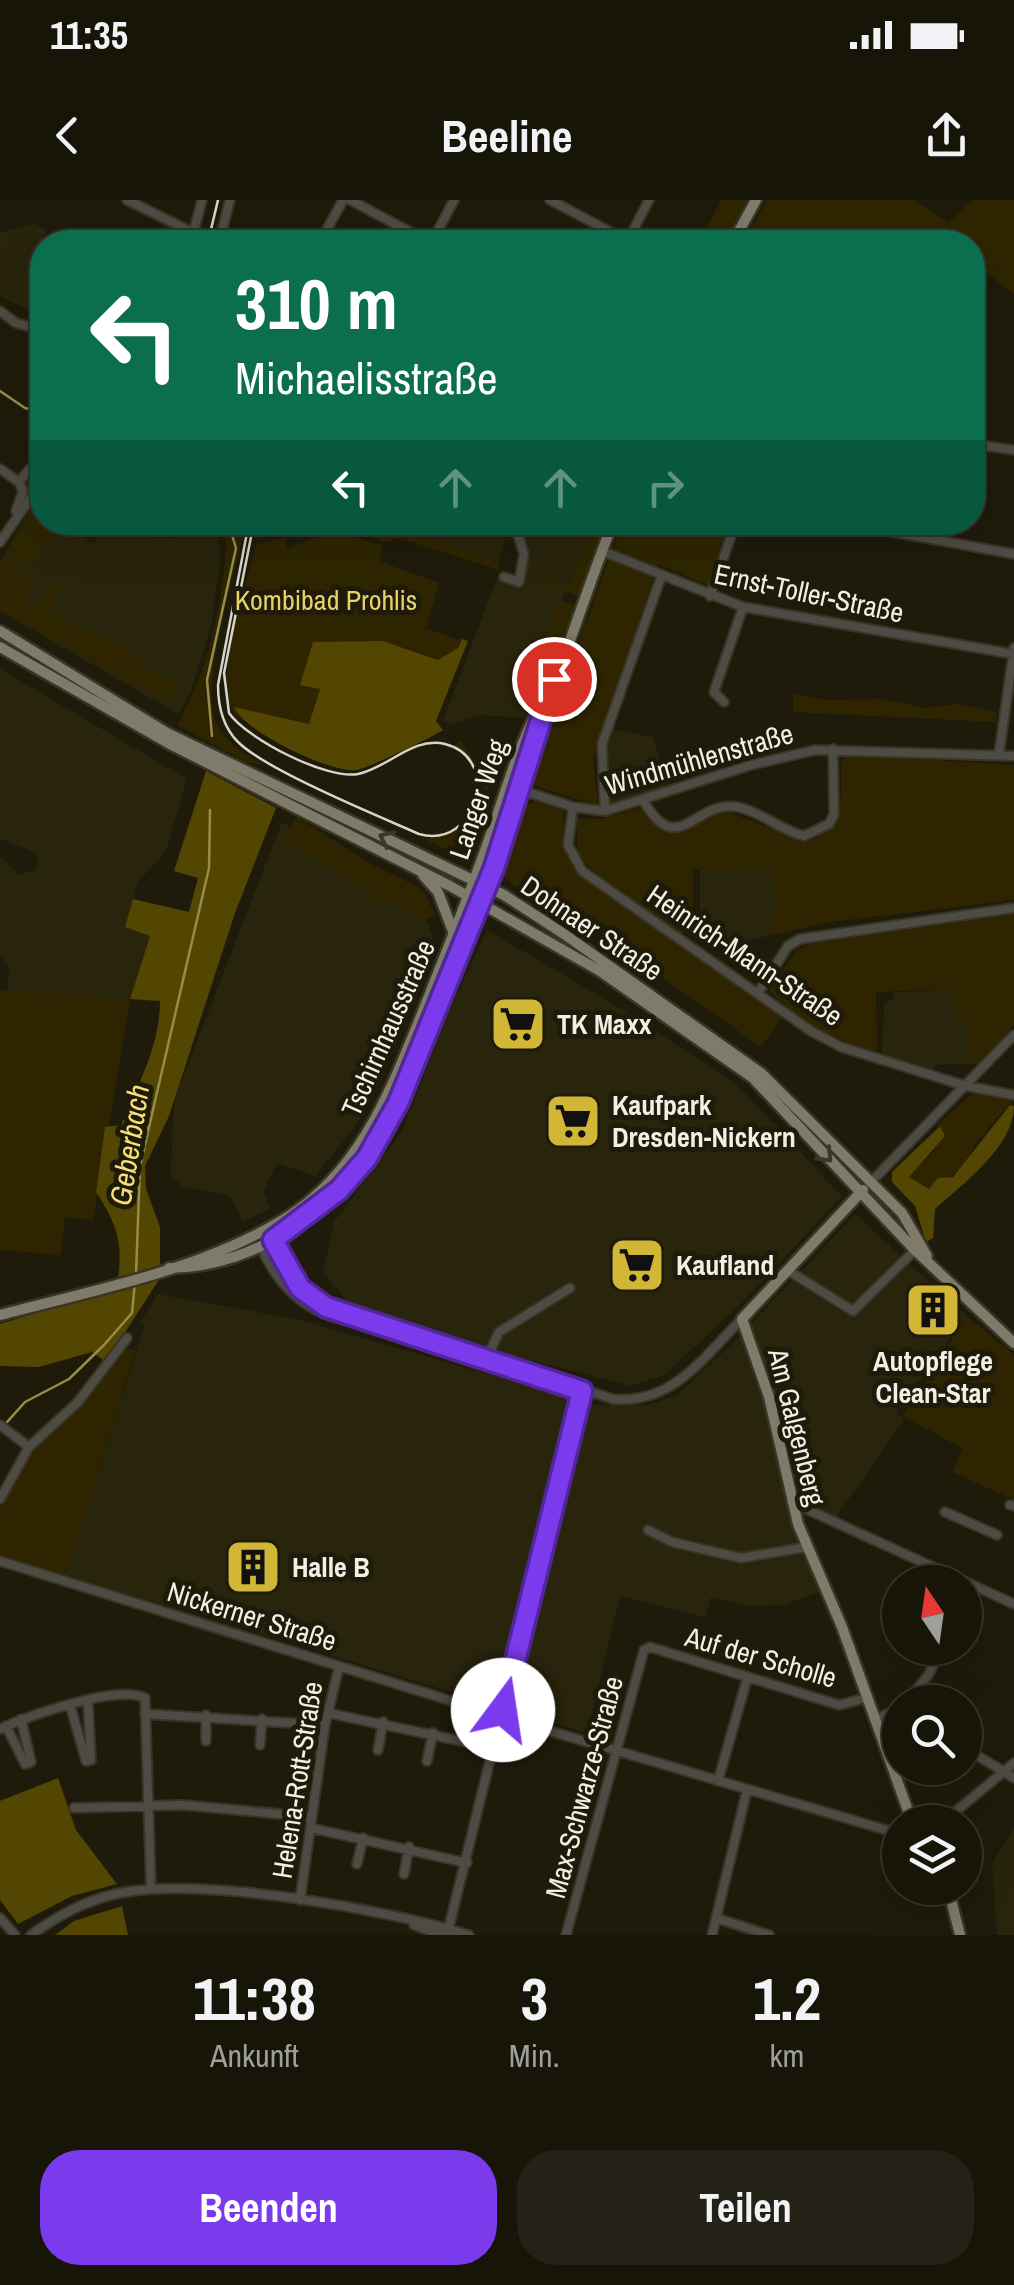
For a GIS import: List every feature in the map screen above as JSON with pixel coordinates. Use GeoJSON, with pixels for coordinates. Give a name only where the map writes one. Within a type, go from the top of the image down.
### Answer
{"type":"FeatureCollection","features":[{"type":"Feature","properties":{"kind":"main road"},"geometry":{"type":"LineString","coordinates":[[740,230],[756,200]]}},
{"type":"Feature","properties":{"kind":"main road","name":"Langer Weg"},"geometry":{"type":"LineString","coordinates":[[487,887],[554,679],[608,535]]}},
{"type":"Feature","properties":{"kind":"main road","name":"Dohnaer Straße"},"geometry":{"type":"LineString","coordinates":[[0,631],[168,733],[474,880],[564,934],[749,1063],[911,1225],[933,1265]]}},
{"type":"Feature","properties":{"kind":"main road","name":"Dohnaer Straße"},"geometry":{"type":"LineString","coordinates":[[0,646],[168,743],[481,902],[577,956],[741,1068],[916,1250],[1014,1343]]}},
{"type":"Feature","properties":{"kind":"main road","name":"Langer Weg"},"geometry":{"type":"LineString","coordinates":[[474,880],[511,765],[554,679]]}},
{"type":"Feature","properties":{"kind":"main road"},"geometry":{"type":"LineString","coordinates":[[420,871],[438,892],[454,934]]}},
{"type":"Feature","properties":{"kind":"main road","name":"Tschirnhausstraße"},"geometry":{"type":"LineString","coordinates":[[0,1315],[165,1269],[262,1231],[315,1197],[353,1156],[388,1098],[474,880]]}},
{"type":"Feature","properties":{"kind":"main road","name":"Tschirnhausstraße"},"geometry":{"type":"LineString","coordinates":[[165,1269],[193,1268],[261,1247],[339,1190],[367,1158],[412,1071],[487,887]]}},
{"type":"Feature","properties":{"kind":"main road"},"geometry":{"type":"LineString","coordinates":[[742,1319],[871,1182]]}},
{"type":"Feature","properties":{"kind":"main road"},"geometry":{"type":"LineString","coordinates":[[261,1247],[262,1231]]}},
{"type":"Feature","properties":{"kind":"main road","name":"Am Galgenberg"},"geometry":{"type":"LineString","coordinates":[[742,1319],[769,1397],[790,1502],[834,1608],[906,1805]]}},
{"type":"Feature","properties":{"kind":"main road"},"geometry":{"type":"LineString","coordinates":[[952,1905],[960,1935]]}},
{"type":"Feature","properties":{"kind":"street"},"geometry":{"type":"LineString","coordinates":[[127,200],[188,230]]}},
{"type":"Feature","properties":{"kind":"street"},"geometry":{"type":"LineString","coordinates":[[193,230],[202,200]]}},
{"type":"Feature","properties":{"kind":"street"},"geometry":{"type":"LineString","coordinates":[[222,230],[230,200]]}},
{"type":"Feature","properties":{"kind":"street"},"geometry":{"type":"LineString","coordinates":[[327,230],[346,200],[406,230]]}},
{"type":"Feature","properties":{"kind":"street"},"geometry":{"type":"LineString","coordinates":[[437,230],[454,200]]}},
{"type":"Feature","properties":{"kind":"street"},"geometry":{"type":"LineString","coordinates":[[550,200],[606,230]]}},
{"type":"Feature","properties":{"kind":"street"},"geometry":{"type":"LineString","coordinates":[[634,230],[649,200]]}},
{"type":"Feature","properties":{"kind":"street"},"geometry":{"type":"LineString","coordinates":[[0,310],[16,323],[30,327]]}},
{"type":"Feature","properties":{"kind":"street"},"geometry":{"type":"LineString","coordinates":[[985,446],[1014,450]]}},
{"type":"Feature","properties":{"kind":"street"},"geometry":{"type":"LineString","coordinates":[[0,467],[30,486]]}},
{"type":"Feature","properties":{"kind":"street"},"geometry":{"type":"LineString","coordinates":[[13,520],[22,482],[30,475]]}},
{"type":"Feature","properties":{"kind":"street"},"geometry":{"type":"LineString","coordinates":[[0,542],[30,502]]}},
{"type":"Feature","properties":{"kind":"street"},"geometry":{"type":"LineString","coordinates":[[504,577],[519,582],[524,559],[518,535]]}},
{"type":"Feature","properties":{"kind":"street"},"geometry":{"type":"LineString","coordinates":[[710,596],[731,535]]}},
{"type":"Feature","properties":{"kind":"street"},"geometry":{"type":"LineString","coordinates":[[910,535],[1014,554]]}},
{"type":"Feature","properties":{"kind":"street","name":"Ernst-Toller-Straße"},"geometry":{"type":"LineString","coordinates":[[602,551],[662,578],[744,606],[1014,651]]}},
{"type":"Feature","properties":{"kind":"street"},"geometry":{"type":"LineString","coordinates":[[605,811],[602,744],[662,578]]}},
{"type":"Feature","properties":{"kind":"street"},"geometry":{"type":"LineString","coordinates":[[724,702],[714,692],[744,606]]}},
{"type":"Feature","properties":{"kind":"street"},"geometry":{"type":"LineString","coordinates":[[999,754],[1014,651]]}},
{"type":"Feature","properties":{"kind":"street"},"geometry":{"type":"LineString","coordinates":[[643,800],[657,821],[668,827],[680,828],[718,807],[734,806],[804,836],[829,824],[834,814],[833,749]]}},
{"type":"Feature","properties":{"kind":"street","name":"Windmühlenstraße"},"geometry":{"type":"LineString","coordinates":[[518,789],[573,807],[605,811],[751,764],[833,749],[1014,756]]}},
{"type":"Feature","properties":{"kind":"street","name":"Heinrich-Mann-Straße"},"geometry":{"type":"LineString","coordinates":[[573,807],[568,845],[582,871],[841,1047],[966,1086],[1014,1095]]}},
{"type":"Feature","properties":{"kind":"street"},"geometry":{"type":"LineString","coordinates":[[758,992],[788,946],[800,939],[1014,908]]}},
{"type":"Feature","properties":{"kind":"street"},"geometry":{"type":"LineString","coordinates":[[871,1182],[1014,1035]]}},
{"type":"Feature","properties":{"kind":"street"},"geometry":{"type":"LineString","coordinates":[[262,1231],[273,1240],[294,1281],[310,1298],[364,1322],[582,1391],[626,1400],[663,1392],[689,1373],[742,1319]]}},
{"type":"Feature","properties":{"kind":"street"},"geometry":{"type":"LineString","coordinates":[[261,1247],[304,1306],[340,1320],[364,1322]]}},
{"type":"Feature","properties":{"kind":"street"},"geometry":{"type":"LineString","coordinates":[[788,1271],[853,1311],[916,1250]]}},
{"type":"Feature","properties":{"kind":"street"},"geometry":{"type":"LineString","coordinates":[[486,1360],[499,1332],[570,1288]]}},
{"type":"Feature","properties":{"kind":"street"},"geometry":{"type":"LineString","coordinates":[[0,1500],[29,1447],[78,1402],[127,1338]]}},
{"type":"Feature","properties":{"kind":"street"},"geometry":{"type":"LineString","coordinates":[[510,1726],[503,1710],[582,1391]]}},
{"type":"Feature","properties":{"kind":"street"},"geometry":{"type":"LineString","coordinates":[[2,1426],[29,1447]]}},
{"type":"Feature","properties":{"kind":"street"},"geometry":{"type":"LineString","coordinates":[[790,1502],[1014,1604]]}},
{"type":"Feature","properties":{"kind":"street"},"geometry":{"type":"LineString","coordinates":[[944,1512],[997,1535]]}},
{"type":"Feature","properties":{"kind":"street","name":"Am Galgenberg"},"geometry":{"type":"LineString","coordinates":[[648,1530],[672,1542],[742,1558],[807,1547]]}},
{"type":"Feature","properties":{"kind":"street","name":"Nickerner Straße"},"geometry":{"type":"LineString","coordinates":[[0,1560],[489,1717]]}},
{"type":"Feature","properties":{"kind":"street","name":"Auf der Scholle"},"geometry":{"type":"LineString","coordinates":[[644,1650],[650,1648],[839,1705],[866,1698]]}},
{"type":"Feature","properties":{"kind":"street","name":"Max-Schwarze-Straße"},"geometry":{"type":"LineString","coordinates":[[566,1935],[644,1650]]}},
{"type":"Feature","properties":{"kind":"street","name":"Helena-Rott-Straße"},"geometry":{"type":"LineString","coordinates":[[300,1900],[325,1726],[339,1667]]}},
{"type":"Feature","properties":{"kind":"street"},"geometry":{"type":"LineString","coordinates":[[718,1781],[747,1678]]}},
{"type":"Feature","properties":{"kind":"street"},"geometry":{"type":"LineString","coordinates":[[21,1719],[31,1762],[25,1764],[3,1727],[21,1719],[70,1705],[137,1694],[145,1698],[151,1890]]}},
{"type":"Feature","properties":{"kind":"street"},"geometry":{"type":"LineString","coordinates":[[86,1761],[91,1760],[88,1702]]}},
{"type":"Feature","properties":{"kind":"street"},"geometry":{"type":"LineString","coordinates":[[70,1705],[88,1773]]}},
{"type":"Feature","properties":{"kind":"street"},"geometry":{"type":"LineString","coordinates":[[498,1732],[490,1728],[489,1717],[503,1710]]}},
{"type":"Feature","properties":{"kind":"street"},"geometry":{"type":"LineString","coordinates":[[328,1713],[494,1748]]}},
{"type":"Feature","properties":{"kind":"street"},"geometry":{"type":"LineString","coordinates":[[146,1714],[206,1715],[325,1726]]}},
{"type":"Feature","properties":{"kind":"street"},"geometry":{"type":"LineString","coordinates":[[206,1715],[206,1741]]}},
{"type":"Feature","properties":{"kind":"street"},"geometry":{"type":"LineString","coordinates":[[874,1720],[882,1716]]}},
{"type":"Feature","properties":{"kind":"street"},"geometry":{"type":"LineString","coordinates":[[260,1744],[262,1719]]}},
{"type":"Feature","properties":{"kind":"street"},"geometry":{"type":"LineString","coordinates":[[378,1750],[383,1722]]}},
{"type":"Feature","properties":{"kind":"street"},"geometry":{"type":"LineString","coordinates":[[445,1933],[467,1863],[498,1732],[510,1726],[543,1729],[619,1750],[882,1829]]}},
{"type":"Feature","properties":{"kind":"street"},"geometry":{"type":"LineString","coordinates":[[428,1762],[433,1733]]}},
{"type":"Feature","properties":{"kind":"street"},"geometry":{"type":"LineString","coordinates":[[982,1759],[1009,1776]]}},
{"type":"Feature","properties":{"kind":"street"},"geometry":{"type":"LineString","coordinates":[[967,1805],[1009,1776],[1014,1763]]}},
{"type":"Feature","properties":{"kind":"street"},"geometry":{"type":"LineString","coordinates":[[712,1935],[748,1790]]}},
{"type":"Feature","properties":{"kind":"street"},"geometry":{"type":"LineString","coordinates":[[74,1808],[93,1812],[149,1805],[312,1817]]}},
{"type":"Feature","properties":{"kind":"street"},"geometry":{"type":"LineString","coordinates":[[310,1828],[467,1863]]}},
{"type":"Feature","properties":{"kind":"street"},"geometry":{"type":"LineString","coordinates":[[358,1864],[363,1838]]}},
{"type":"Feature","properties":{"kind":"street"},"geometry":{"type":"LineString","coordinates":[[404,1874],[409,1847]]}},
{"type":"Feature","properties":{"kind":"street"},"geometry":{"type":"LineString","coordinates":[[31,1935],[78,1906],[151,1890],[300,1900],[468,1935]]}},
{"type":"Feature","properties":{"kind":"street"},"geometry":{"type":"LineString","coordinates":[[0,1918],[15,1935]]}},
{"type":"Feature","properties":{"kind":"street"},"geometry":{"type":"LineString","coordinates":[[716,1918],[764,1934]]}},
{"type":"Feature","properties":{"kind":"shaded area"},"geometry":{"type":"Polygon","coordinates":[[[34,223],[47,230],[30,230],[30,311],[0,296],[0,233],[34,223]]]}},
{"type":"Feature","properties":{"kind":"shaded area"},"geometry":{"type":"Polygon","coordinates":[[[30,510],[30,535],[80,535],[94,543],[98,535],[170,539],[217,535],[221,554],[211,626],[191,691],[178,714],[0,611],[0,561],[30,510]]]}},
{"type":"Feature","properties":{"kind":"shaded area"},"geometry":{"type":"Polygon","coordinates":[[[424,535],[506,535],[498,563],[424,535]]]}},
{"type":"Feature","properties":{"kind":"shaded area"},"geometry":{"type":"Polygon","coordinates":[[[523,535],[586,535],[535,670],[547,678],[523,718],[481,715],[451,724],[443,721],[497,578],[522,586],[528,555],[523,535]]]}},
{"type":"Feature","properties":{"kind":"shaded area"},"geometry":{"type":"Polygon","coordinates":[[[462,639],[468,641],[436,721],[443,730],[357,770],[328,765],[289,749],[253,727],[234,707],[309,724],[320,689],[300,685],[313,642],[383,641],[438,660],[458,648],[462,639]]]}},
{"type":"Feature","properties":{"kind":"shaded area"},"geometry":{"type":"Polygon","coordinates":[[[0,669],[187,779],[166,851],[138,882],[126,927],[150,935],[130,999],[7,991],[9,966],[0,954],[0,857],[19,875],[35,870],[38,860],[36,852],[0,839],[0,669]]]}},
{"type":"Feature","properties":{"kind":"shaded area"},"geometry":{"type":"Polygon","coordinates":[[[610,729],[653,737],[668,785],[609,805],[603,751],[610,729]]]}},
{"type":"Feature","properties":{"kind":"shaded area"},"geometry":{"type":"Polygon","coordinates":[[[206,771],[276,808],[235,913],[169,1116],[145,1166],[146,1189],[160,1227],[160,1278],[106,1362],[92,1352],[39,1367],[0,1366],[0,1324],[117,1288],[118,1238],[96,1192],[105,1127],[121,1125],[152,1049],[160,1001],[130,999],[150,936],[125,927],[133,899],[189,912],[198,878],[174,871],[206,771]]]}},
{"type":"Feature","properties":{"kind":"shaded area"},"geometry":{"type":"Polygon","coordinates":[[[282,822],[418,897],[435,943],[379,1084],[355,1127],[315,1176],[277,1163],[263,1192],[271,1209],[243,1221],[230,1196],[181,1186],[171,1174],[173,1115],[178,1090],[282,822]]]}},
{"type":"Feature","properties":{"kind":"shaded area"},"geometry":{"type":"Polygon","coordinates":[[[773,867],[775,914],[768,936],[730,944],[694,932],[700,917],[700,870],[773,867]]]}},
{"type":"Feature","properties":{"kind":"shaded area"},"geometry":{"type":"Polygon","coordinates":[[[487,930],[620,1008],[737,1085],[842,1196],[743,1302],[664,1375],[631,1386],[507,1354],[349,1304],[323,1272],[334,1222],[402,1132],[444,1023],[487,930]]]}},
{"type":"Feature","properties":{"kind":"shaded area"},"geometry":{"type":"Polygon","coordinates":[[[955,991],[956,1018],[968,1019],[970,1064],[935,1065],[934,1070],[882,1054],[884,1004],[893,999],[893,993],[955,991]]]}},
{"type":"Feature","properties":{"kind":"shaded area"},"geometry":{"type":"Polygon","coordinates":[[[1010,1105],[1014,1106],[1012,1121],[1006,1135],[973,1176],[935,1209],[933,1238],[926,1242],[915,1206],[892,1182],[892,1172],[940,1126],[945,1136],[909,1177],[929,1189],[938,1178],[953,1177],[1010,1105]]]}},
{"type":"Feature","properties":{"kind":"shaded area"},"geometry":{"type":"Polygon","coordinates":[[[855,1214],[967,1316],[896,1413],[904,1420],[836,1517],[800,1499],[789,1510],[822,1591],[783,1605],[749,1606],[711,1597],[705,1617],[620,1596],[587,1733],[66,1575],[145,1325],[141,1321],[158,1294],[296,1319],[595,1405],[648,1405],[677,1395],[737,1339],[855,1214]]]}},
{"type":"Feature","properties":{"kind":"shaded area"},"geometry":{"type":"Polygon","coordinates":[[[58,1778],[76,1830],[117,1884],[72,1896],[18,1924],[0,1900],[0,1801],[58,1778]]]}},
{"type":"Feature","properties":{"kind":"shaded area"},"geometry":{"type":"Polygon","coordinates":[[[1014,1828],[1014,1935],[997,1935],[992,1864],[1014,1828]]]}},
{"type":"Feature","properties":{"kind":"shaded area"},"geometry":{"type":"Polygon","coordinates":[[[122,1906],[128,1935],[55,1935],[74,1921],[122,1906]]]}},
{"type":"Feature","properties":{"kind":"green space"},"geometry":{"type":"Polygon","coordinates":[[[721,200],[748,200],[732,230],[705,230],[721,200]]]}},
{"type":"Feature","properties":{"kind":"green space"},"geometry":{"type":"Polygon","coordinates":[[[766,200],[913,200],[949,222],[972,200],[1014,200],[1014,294],[985,272],[985,230],[751,230],[766,200]]]}},
{"type":"Feature","properties":{"kind":"green space"},"geometry":{"type":"Polygon","coordinates":[[[30,514],[30,535],[49,535],[31,566],[8,553],[30,514]]]}},
{"type":"Feature","properties":{"kind":"green space"},"geometry":{"type":"Polygon","coordinates":[[[226,535],[244,535],[217,645],[213,712],[226,738],[265,765],[246,762],[177,725],[208,653],[223,576],[226,535]]]}},
{"type":"Feature","properties":{"kind":"green space","name":"Kombibad Prohlis"},"geometry":{"type":"Polygon","coordinates":[[[349,535],[383,546],[379,561],[439,583],[426,628],[461,641],[451,664],[384,641],[320,688],[309,725],[235,708],[239,720],[230,705],[228,661],[256,545],[285,537],[287,549],[320,536],[349,535]]]}},
{"type":"Feature","properties":{"kind":"green space"},"geometry":{"type":"Polygon","coordinates":[[[367,535],[424,535],[500,564],[498,570],[399,538],[385,542],[367,535]]]}},
{"type":"Feature","properties":{"kind":"green space"},"geometry":{"type":"Polygon","coordinates":[[[586,535],[601,535],[578,596],[526,575],[527,565],[532,567],[530,574],[567,587],[586,535]]]}},
{"type":"Feature","properties":{"kind":"green space"},"geometry":{"type":"Polygon","coordinates":[[[618,535],[726,535],[709,586],[658,564],[593,759],[598,805],[532,785],[530,777],[618,535]]]}},
{"type":"Feature","properties":{"kind":"green space"},"geometry":{"type":"Polygon","coordinates":[[[2,557],[35,575],[23,597],[38,605],[53,579],[62,583],[49,611],[83,630],[85,627],[129,650],[147,622],[123,666],[127,668],[135,653],[142,657],[139,663],[183,686],[180,691],[175,689],[168,701],[0,611],[2,557]]]}},
{"type":"Feature","properties":{"kind":"green space"},"geometry":{"type":"Polygon","coordinates":[[[560,600],[575,605],[549,674],[535,663],[560,600]]]}},
{"type":"Feature","properties":{"kind":"green space"},"geometry":{"type":"Polygon","coordinates":[[[793,694],[825,700],[882,699],[925,708],[958,704],[997,712],[996,722],[793,712],[793,694]]]}},
{"type":"Feature","properties":{"kind":"green space"},"geometry":{"type":"Polygon","coordinates":[[[461,741],[489,782],[472,857],[456,855],[423,838],[458,829],[477,804],[478,772],[469,757],[454,745],[461,741]]]}},
{"type":"Feature","properties":{"kind":"green space"},"geometry":{"type":"Polygon","coordinates":[[[849,755],[1014,765],[1014,900],[829,922],[768,936],[775,914],[772,867],[693,870],[693,915],[683,934],[605,882],[577,854],[577,819],[600,819],[640,808],[649,820],[674,833],[725,811],[808,842],[829,829],[835,820],[841,762],[849,755]]]}},
{"type":"Feature","properties":{"kind":"green space"},"geometry":{"type":"Polygon","coordinates":[[[536,801],[563,811],[566,853],[579,872],[783,1016],[761,1047],[561,906],[553,911],[506,880],[504,873],[526,805],[536,801]]]}},
{"type":"Feature","properties":{"kind":"green space"},"geometry":{"type":"Polygon","coordinates":[[[297,817],[367,862],[422,889],[436,916],[422,920],[402,905],[370,902],[373,893],[281,839],[297,817]]]}},
{"type":"Feature","properties":{"kind":"green space"},"geometry":{"type":"Polygon","coordinates":[[[1014,914],[1014,1025],[978,1064],[970,1064],[968,1020],[956,1019],[955,992],[948,989],[876,992],[877,1051],[818,1028],[769,990],[797,950],[809,944],[1014,914]]]}},
{"type":"Feature","properties":{"kind":"green space"},"geometry":{"type":"Polygon","coordinates":[[[0,990],[130,999],[93,1220],[65,1217],[61,1255],[0,1250],[0,990]]]}},
{"type":"Feature","properties":{"kind":"green space"},"geometry":{"type":"Polygon","coordinates":[[[971,1094],[1013,1100],[975,1144],[964,1167],[929,1189],[909,1177],[911,1172],[935,1151],[940,1126],[936,1126],[971,1094]]]}},
{"type":"Feature","properties":{"kind":"green space"},"geometry":{"type":"Polygon","coordinates":[[[967,1316],[1014,1355],[1014,1500],[953,1472],[962,1448],[903,1416],[967,1316]]]}},
{"type":"Feature","properties":{"kind":"green space"},"geometry":{"type":"Polygon","coordinates":[[[123,1347],[136,1351],[66,1575],[0,1555],[0,1508],[38,1443],[86,1398],[123,1347]]]}},
{"type":"Feature","properties":{"kind":"waterway","name":"Geberbach"},"geometry":{"type":"LineString","coordinates":[[0,391],[30,409]]}},
{"type":"Feature","properties":{"kind":"waterway","name":"Geberbach"},"geometry":{"type":"LineString","coordinates":[[212,736],[207,680],[236,548],[232,535]]}},
{"type":"Feature","properties":{"kind":"waterway","name":"Geberbach"},"geometry":{"type":"LineString","coordinates":[[136,1275],[140,1166],[209,868],[210,810]]}},
{"type":"Feature","properties":{"kind":"waterway","name":"Geberbach"},"geometry":{"type":"LineString","coordinates":[[0,1430],[25,1402],[69,1379],[104,1345],[132,1313],[135,1282]]}},
{"type":"Feature","properties":{"kind":"tram line"},"geometry":{"type":"LineString","coordinates":[[211,230],[218,200]]}},
{"type":"Feature","properties":{"kind":"tram line"},"geometry":{"type":"LineString","coordinates":[[247,535],[218,685],[222,716],[233,736],[272,766],[419,834],[439,835],[456,829],[468,816],[477,783],[473,766],[463,753],[445,744],[422,744],[369,771],[344,774],[289,756],[252,734],[229,713],[224,673],[251,535]]}},
{"type":"Feature","properties":{"kind":"place","name":"TK Maxx"},"geometry":{"type":"Point","coordinates":[518,1024]}},
{"type":"Feature","properties":{"kind":"place","name":"Kaufpark Dresden-Nickern"},"geometry":{"type":"Point","coordinates":[573,1121]}},
{"type":"Feature","properties":{"kind":"place","name":"Kaufland"},"geometry":{"type":"Point","coordinates":[637,1265]}},
{"type":"Feature","properties":{"kind":"place","name":"Autopflege Clean-Star"},"geometry":{"type":"Point","coordinates":[933,1310]}},
{"type":"Feature","properties":{"kind":"place","name":"Halle B"},"geometry":{"type":"Point","coordinates":[253,1567]}},
{"type":"Feature","properties":{"kind":"route"},"geometry":{"type":"LineString","coordinates":[[503,1710],[582,1391],[377,1327],[326,1307],[300,1288],[273,1240],[315,1212],[339,1190],[367,1158],[398,1103],[494,868],[554,679]]}}]}
